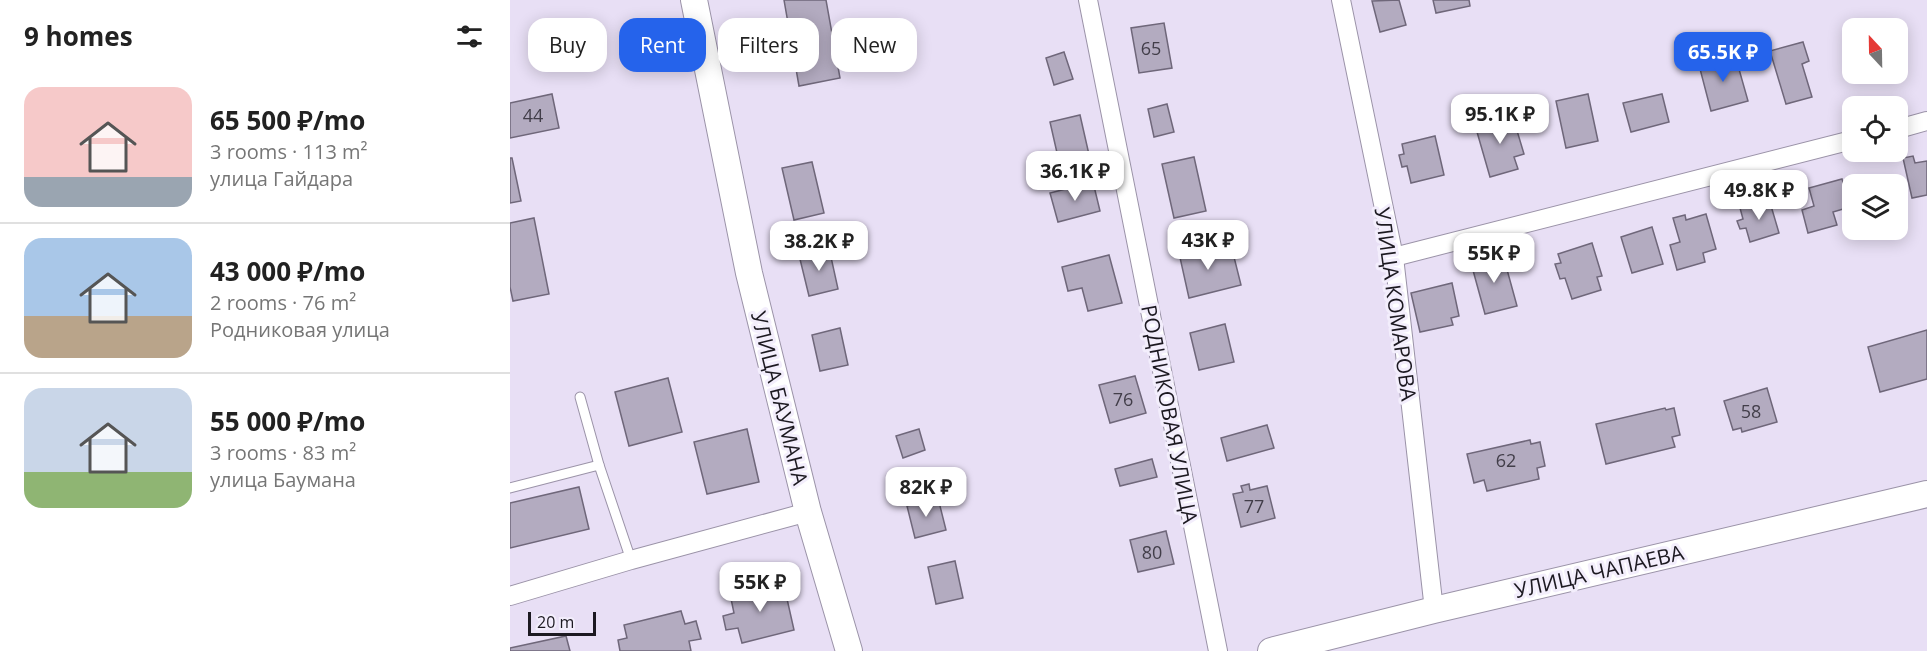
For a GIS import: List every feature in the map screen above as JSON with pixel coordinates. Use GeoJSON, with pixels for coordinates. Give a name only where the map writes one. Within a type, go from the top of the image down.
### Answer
{"type":"FeatureCollection","features":[{"type":"Feature","properties":{"kind":"street","name":"УЛИЦА БАУМАНА"},"geometry":{"type":"LineString","coordinates":[[694,0],[749,273],[808,512],[849,651]]}},
{"type":"Feature","properties":{"kind":"street","name":"РОДНИКОВАЯ УЛИЦА"},"geometry":{"type":"LineString","coordinates":[[1088,0],[1218,651]]}},
{"type":"Feature","properties":{"kind":"street","name":"УЛИЦА КОМАРОВА"},"geometry":{"type":"LineString","coordinates":[[1341,0],[1394,257],[1434,610]]}},
{"type":"Feature","properties":{"kind":"street"},"geometry":{"type":"LineString","coordinates":[[1908,126],[1927,121]]}},
{"type":"Feature","properties":{"kind":"street"},"geometry":{"type":"LineString","coordinates":[[1394,257],[1842,143]]}},
{"type":"Feature","properties":{"kind":"street","name":"УЛИЦА ЧАПАЕВА"},"geometry":{"type":"LineString","coordinates":[[1271,651],[1434,610],[1927,494]]}},
{"type":"Feature","properties":{"kind":"street"},"geometry":{"type":"LineString","coordinates":[[510,596],[631,560],[808,512]]}},
{"type":"Feature","properties":{"kind":"lane"},"geometry":{"type":"LineString","coordinates":[[580,397],[599,465],[631,560]]}},
{"type":"Feature","properties":{"kind":"lane"},"geometry":{"type":"LineString","coordinates":[[510,488],[599,465]]}},
{"type":"Feature","properties":{"kind":"building"},"geometry":{"type":"Polygon","coordinates":[[[784,0],[826,0],[831,28],[831,72],[839,72],[840,78],[799,86],[797,72],[819,72],[819,18],[787,18],[784,0]]]}},
{"type":"Feature","properties":{"kind":"building"},"geometry":{"type":"Polygon","coordinates":[[[1399,0],[1406,25],[1380,32],[1372,1],[1399,0]]]}},
{"type":"Feature","properties":{"kind":"building"},"geometry":{"type":"Polygon","coordinates":[[[1433,0],[1469,0],[1470,6],[1436,13],[1433,0]]]}},
{"type":"Feature","properties":{"kind":"building"},"geometry":{"type":"Polygon","coordinates":[[[1164,23],[1172,68],[1139,73],[1131,28],[1164,23]]]}},
{"type":"Feature","properties":{"kind":"building"},"geometry":{"type":"Polygon","coordinates":[[[1803,42],[1809,61],[1802,64],[1812,97],[1786,104],[1770,51],[1803,42]]]}},
{"type":"Feature","properties":{"kind":"building"},"geometry":{"type":"Polygon","coordinates":[[[1064,52],[1073,79],[1054,85],[1046,58],[1064,52]]]}},
{"type":"Feature","properties":{"kind":"building"},"geometry":{"type":"Polygon","coordinates":[[[1735,55],[1748,101],[1711,111],[1699,65],[1735,55]]]}},
{"type":"Feature","properties":{"kind":"building"},"geometry":{"type":"Polygon","coordinates":[[[552,94],[559,128],[510,138],[510,103],[552,94]]]}},
{"type":"Feature","properties":{"kind":"building"},"geometry":{"type":"Polygon","coordinates":[[[1588,94],[1598,141],[1566,148],[1556,101],[1588,94]]]}},
{"type":"Feature","properties":{"kind":"building"},"geometry":{"type":"Polygon","coordinates":[[[1662,94],[1669,122],[1631,132],[1623,103],[1662,94]]]}},
{"type":"Feature","properties":{"kind":"building"},"geometry":{"type":"Polygon","coordinates":[[[1167,104],[1174,132],[1154,137],[1148,109],[1167,104]]]}},
{"type":"Feature","properties":{"kind":"building"},"geometry":{"type":"Polygon","coordinates":[[[1512,114],[1524,154],[1514,157],[1518,169],[1490,177],[1475,125],[1512,114]]]}},
{"type":"Feature","properties":{"kind":"building"},"geometry":{"type":"Polygon","coordinates":[[[1080,115],[1090,159],[1060,166],[1050,122],[1080,115]]]}},
{"type":"Feature","properties":{"kind":"building"},"geometry":{"type":"Polygon","coordinates":[[[1435,136],[1444,175],[1411,183],[1407,166],[1402,167],[1399,155],[1404,154],[1402,144],[1435,136]]]}},
{"type":"Feature","properties":{"kind":"building"},"geometry":{"type":"Polygon","coordinates":[[[1913,156],[1915,163],[1927,161],[1927,195],[1912,198],[1904,162],[1908,162],[1908,157],[1913,156]]]}},
{"type":"Feature","properties":{"kind":"building"},"geometry":{"type":"Polygon","coordinates":[[[1194,157],[1206,211],[1174,218],[1162,164],[1194,157]]]}},
{"type":"Feature","properties":{"kind":"building"},"geometry":{"type":"Polygon","coordinates":[[[510,158],[512,158],[521,201],[510,203],[510,158]]]}},
{"type":"Feature","properties":{"kind":"building"},"geometry":{"type":"Polygon","coordinates":[[[812,162],[824,213],[794,220],[782,168],[812,162]]]}},
{"type":"Feature","properties":{"kind":"building"},"geometry":{"type":"Polygon","coordinates":[[[1842,179],[1842,209],[1833,212],[1837,225],[1808,233],[1802,210],[1814,206],[1809,188],[1842,179]]]}},
{"type":"Feature","properties":{"kind":"building"},"geometry":{"type":"Polygon","coordinates":[[[1093,182],[1100,211],[1058,222],[1050,193],[1093,182]]]}},
{"type":"Feature","properties":{"kind":"building"},"geometry":{"type":"Polygon","coordinates":[[[1769,199],[1779,233],[1750,242],[1746,228],[1740,229],[1737,221],[1743,219],[1740,208],[1769,199]]]}},
{"type":"Feature","properties":{"kind":"building"},"geometry":{"type":"Polygon","coordinates":[[[1706,214],[1716,249],[1703,253],[1705,262],[1677,270],[1670,245],[1680,242],[1673,218],[1685,215],[1686,220],[1706,214]]]}},
{"type":"Feature","properties":{"kind":"building"},"geometry":{"type":"Polygon","coordinates":[[[534,218],[549,294],[513,301],[510,287],[510,223],[534,218]]]}},
{"type":"Feature","properties":{"kind":"building"},"geometry":{"type":"Polygon","coordinates":[[[1652,227],[1663,264],[1632,273],[1621,237],[1652,227]]]}},
{"type":"Feature","properties":{"kind":"building"},"geometry":{"type":"Polygon","coordinates":[[[1592,243],[1602,276],[1597,277],[1601,290],[1572,299],[1565,278],[1560,279],[1555,264],[1561,263],[1558,254],[1592,243]]]}},
{"type":"Feature","properties":{"kind":"building"},"geometry":{"type":"Polygon","coordinates":[[[1214,245],[1217,257],[1233,253],[1241,285],[1189,298],[1179,253],[1214,245]]]}},
{"type":"Feature","properties":{"kind":"building"},"geometry":{"type":"Polygon","coordinates":[[[829,248],[838,289],[809,296],[799,255],[829,248]]]}},
{"type":"Feature","properties":{"kind":"building"},"geometry":{"type":"Polygon","coordinates":[[[1109,255],[1122,303],[1088,311],[1082,288],[1068,291],[1062,267],[1109,255]]]}},
{"type":"Feature","properties":{"kind":"building"},"geometry":{"type":"Polygon","coordinates":[[[1503,255],[1517,306],[1485,314],[1471,263],[1503,255]]]}},
{"type":"Feature","properties":{"kind":"building"},"geometry":{"type":"Polygon","coordinates":[[[1452,283],[1459,316],[1451,318],[1453,325],[1420,332],[1411,293],[1452,283]]]}},
{"type":"Feature","properties":{"kind":"building"},"geometry":{"type":"Polygon","coordinates":[[[1225,324],[1234,362],[1199,370],[1190,333],[1225,324]]]}},
{"type":"Feature","properties":{"kind":"building"},"geometry":{"type":"Polygon","coordinates":[[[840,328],[848,365],[820,371],[812,335],[840,328]]]}},
{"type":"Feature","properties":{"kind":"building"},"geometry":{"type":"Polygon","coordinates":[[[1927,330],[1927,379],[1880,392],[1868,347],[1927,330]]]}},
{"type":"Feature","properties":{"kind":"building"},"geometry":{"type":"Polygon","coordinates":[[[1135,376],[1146,413],[1110,423],[1099,385],[1135,376]]]}},
{"type":"Feature","properties":{"kind":"building"},"geometry":{"type":"Polygon","coordinates":[[[668,378],[682,432],[629,446],[615,392],[668,378]]]}},
{"type":"Feature","properties":{"kind":"building"},"geometry":{"type":"Polygon","coordinates":[[[1767,388],[1777,422],[1742,432],[1741,428],[1733,430],[1724,401],[1767,388]]]}},
{"type":"Feature","properties":{"kind":"building"},"geometry":{"type":"Polygon","coordinates":[[[1665,408],[1666,410],[1674,408],[1680,435],[1672,437],[1675,447],[1606,464],[1596,424],[1665,408]]]}},
{"type":"Feature","properties":{"kind":"building"},"geometry":{"type":"Polygon","coordinates":[[[1267,425],[1274,448],[1227,461],[1221,438],[1267,425]]]}},
{"type":"Feature","properties":{"kind":"building"},"geometry":{"type":"Polygon","coordinates":[[[747,429],[759,482],[707,494],[694,442],[747,429]]]}},
{"type":"Feature","properties":{"kind":"building"},"geometry":{"type":"Polygon","coordinates":[[[919,429],[925,450],[903,458],[896,436],[919,429]]]}},
{"type":"Feature","properties":{"kind":"building"},"geometry":{"type":"Polygon","coordinates":[[[1530,440],[1531,444],[1540,442],[1545,466],[1537,468],[1539,479],[1487,491],[1484,480],[1474,483],[1467,454],[1530,440]]]}},
{"type":"Feature","properties":{"kind":"building"},"geometry":{"type":"Polygon","coordinates":[[[1152,459],[1157,477],[1120,486],[1115,469],[1152,459]]]}},
{"type":"Feature","properties":{"kind":"building"},"geometry":{"type":"Polygon","coordinates":[[[1249,484],[1250,490],[1267,486],[1275,518],[1241,527],[1233,494],[1243,492],[1241,486],[1249,484]]]}},
{"type":"Feature","properties":{"kind":"building"},"geometry":{"type":"Polygon","coordinates":[[[579,487],[589,529],[510,548],[510,503],[579,487]]]}},
{"type":"Feature","properties":{"kind":"building"},"geometry":{"type":"Polygon","coordinates":[[[938,498],[946,530],[915,538],[907,506],[938,498]]]}},
{"type":"Feature","properties":{"kind":"building"},"geometry":{"type":"Polygon","coordinates":[[[1166,531],[1174,564],[1138,572],[1130,540],[1166,531]]]}},
{"type":"Feature","properties":{"kind":"building"},"geometry":{"type":"Polygon","coordinates":[[[955,561],[963,598],[936,604],[928,567],[955,561]]]}},
{"type":"Feature","properties":{"kind":"building"},"geometry":{"type":"Polygon","coordinates":[[[783,581],[794,630],[742,643],[738,628],[726,630],[723,616],[734,613],[730,594],[783,581]]]}},
{"type":"Feature","properties":{"kind":"building"},"geometry":{"type":"Polygon","coordinates":[[[681,611],[685,624],[696,621],[701,639],[689,641],[691,651],[620,651],[618,640],[627,638],[624,625],[681,611]]]}},
{"type":"Feature","properties":{"kind":"building"},"geometry":{"type":"Polygon","coordinates":[[[566,636],[570,651],[510,651],[510,648],[566,636]]]}}]}
